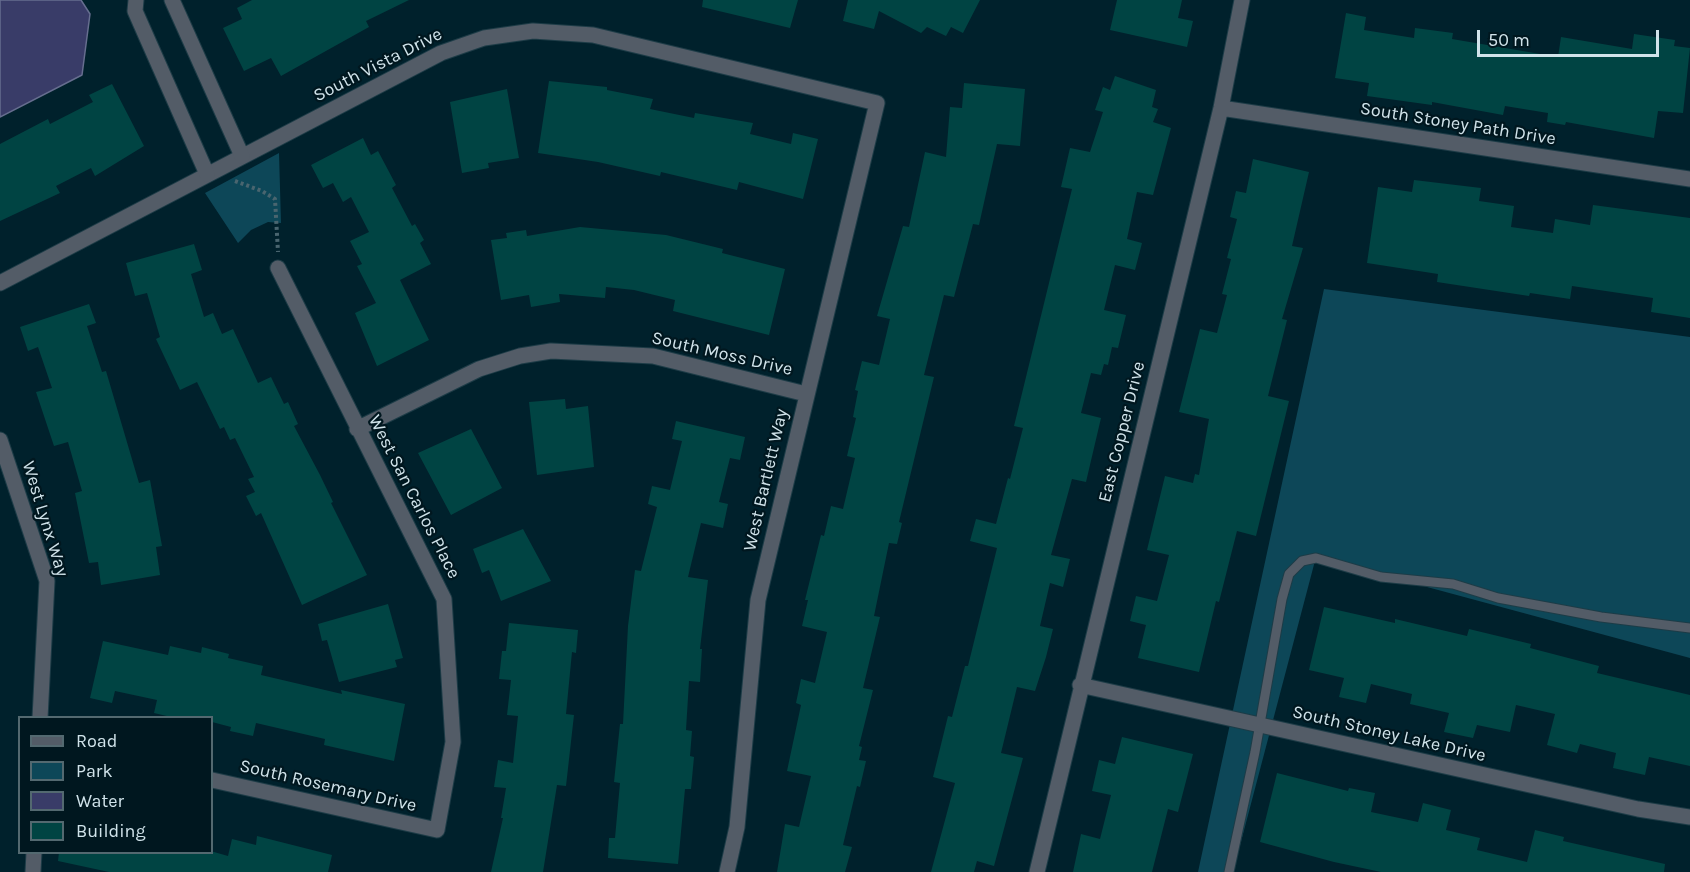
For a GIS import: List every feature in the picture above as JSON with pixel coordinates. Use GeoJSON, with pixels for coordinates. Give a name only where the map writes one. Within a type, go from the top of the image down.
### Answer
{"type":"FeatureCollection","features":[{"type":"Feature","properties":{"kind":"street"},"geometry":{"type":"LineString","coordinates":[[136,0],[135,11],[211,172]]}},
{"type":"Feature","properties":{"kind":"street"},"geometry":{"type":"LineString","coordinates":[[172,0],[242,156]]}},
{"type":"Feature","properties":{"kind":"street","name":"East Copper Drive"},"geometry":{"type":"LineString","coordinates":[[1037,872],[1080,685],[1221,108],[1242,0]]}},
{"type":"Feature","properties":{"kind":"street","name":"South Vista Drive"},"geometry":{"type":"LineString","coordinates":[[0,283],[441,52],[484,38],[533,31],[593,35],[877,103]]}},
{"type":"Feature","properties":{"kind":"street","name":"West Bartlett Way"},"geometry":{"type":"LineString","coordinates":[[727,872],[737,827],[758,600],[877,103]]}},
{"type":"Feature","properties":{"kind":"street","name":"South Stoney Path Drive"},"geometry":{"type":"LineString","coordinates":[[1221,108],[1690,179]]}},
{"type":"Feature","properties":{"kind":"street","name":"West San Carlos Place"},"geometry":{"type":"LineString","coordinates":[[278,268],[444,599],[453,742],[437,830]]}},
{"type":"Feature","properties":{"kind":"street","name":"South Moss Drive"},"geometry":{"type":"LineString","coordinates":[[357,429],[479,369],[520,356],[551,351],[653,356],[806,394]]}},
{"type":"Feature","properties":{"kind":"street","name":"West Lynx Way"},"geometry":{"type":"LineString","coordinates":[[0,440],[47,581],[40,716]]}},
{"type":"Feature","properties":{"kind":"street","name":"South Stoney Lake Drive"},"geometry":{"type":"LineString","coordinates":[[1080,685],[1638,809],[1690,817]]}},
{"type":"Feature","properties":{"kind":"street","name":"South Rosemary Drive"},"geometry":{"type":"LineString","coordinates":[[213,780],[437,830]]}},
{"type":"Feature","properties":{"kind":"street"},"geometry":{"type":"LineString","coordinates":[[33,872],[34,854]]}},
{"type":"Feature","properties":{"kind":"lane"},"geometry":{"type":"LineString","coordinates":[[1229,872],[1256,752],[1259,725],[1289,574],[1302,561],[1316,558],[1381,577],[1453,584],[1498,598],[1601,617],[1690,628]]}},
{"type":"Feature","properties":{"kind":"path"},"geometry":{"type":"LineString","coordinates":[[211,172],[243,186],[262,191],[275,199],[278,268]]}},
{"type":"Feature","properties":{"kind":"green space"},"geometry":{"type":"Polygon","coordinates":[[[279,153],[281,223],[268,222],[251,230],[238,243],[205,193],[279,153]]]}},
{"type":"Feature","properties":{"kind":"green space"},"geometry":{"type":"Polygon","coordinates":[[[1324,289],[1690,337],[1690,658],[1316,557],[1233,872],[1198,872],[1324,289]]]}},
{"type":"Feature","properties":{"kind":"water"},"geometry":{"type":"Polygon","coordinates":[[[0,0],[81,0],[90,14],[82,75],[0,117],[0,0]]]}},
{"type":"Feature","properties":{"kind":"building"},"geometry":{"type":"Polygon","coordinates":[[[252,0],[409,0],[366,21],[369,27],[281,76],[271,58],[244,71],[223,28],[242,19],[237,8],[252,0]]]}},
{"type":"Feature","properties":{"kind":"building"},"geometry":{"type":"Polygon","coordinates":[[[703,0],[798,0],[790,28],[702,7],[703,0]]]}},
{"type":"Feature","properties":{"kind":"building"},"geometry":{"type":"Polygon","coordinates":[[[848,0],[980,0],[963,33],[951,27],[946,36],[927,27],[921,33],[879,11],[874,29],[843,21],[848,0]]]}},
{"type":"Feature","properties":{"kind":"building"},"geometry":{"type":"Polygon","coordinates":[[[1117,0],[1182,0],[1178,18],[1193,21],[1187,47],[1110,30],[1117,0]]]}},
{"type":"Feature","properties":{"kind":"building"},"geometry":{"type":"Polygon","coordinates":[[[1346,13],[1366,17],[1364,30],[1414,38],[1415,28],[1453,33],[1452,39],[1558,57],[1561,37],[1632,49],[1634,34],[1675,40],[1674,46],[1690,48],[1683,113],[1658,111],[1654,138],[1566,122],[1565,125],[1547,122],[1548,113],[1505,106],[1503,115],[1432,102],[1432,105],[1367,96],[1369,83],[1335,78],[1346,13]]]}},
{"type":"Feature","properties":{"kind":"building"},"geometry":{"type":"Polygon","coordinates":[[[1115,76],[1156,90],[1152,107],[1158,109],[1153,122],[1171,128],[1153,195],[1137,192],[1127,239],[1142,243],[1135,270],[1115,265],[1104,310],[1126,315],[1118,348],[1112,347],[1108,365],[1104,364],[1101,375],[1091,373],[1081,413],[1101,418],[1086,482],[1072,479],[1051,555],[1070,559],[1063,587],[1050,583],[1040,626],[1053,629],[1046,657],[1035,691],[1017,687],[1001,753],[1023,758],[994,866],[977,861],[974,872],[931,872],[955,783],[933,777],[948,716],[952,717],[965,666],[968,666],[997,548],[970,541],[976,519],[996,524],[1023,428],[1014,426],[1072,189],[1061,187],[1070,148],[1090,152],[1103,112],[1095,110],[1103,87],[1110,90],[1115,76]]]}},
{"type":"Feature","properties":{"kind":"building"},"geometry":{"type":"Polygon","coordinates":[[[549,81],[607,87],[607,90],[653,99],[650,109],[694,118],[695,113],[753,123],[750,134],[791,144],[793,133],[818,139],[803,199],[739,182],[737,190],[661,172],[660,176],[598,162],[538,153],[549,81]]]}},
{"type":"Feature","properties":{"kind":"building"},"geometry":{"type":"Polygon","coordinates":[[[964,83],[1025,89],[1020,146],[997,144],[979,225],[973,224],[954,297],[944,295],[924,375],[934,377],[899,522],[902,523],[897,544],[889,543],[874,616],[880,617],[863,688],[873,690],[859,746],[862,747],[859,760],[866,761],[860,787],[857,786],[843,845],[852,847],[845,872],[777,872],[785,824],[799,827],[811,776],[787,771],[801,705],[796,703],[801,679],[815,683],[827,632],[802,626],[808,600],[805,600],[821,535],[824,536],[831,506],[843,509],[855,458],[847,456],[856,418],[853,417],[858,391],[855,390],[862,361],[879,365],[890,319],[877,316],[903,226],[909,227],[925,152],[946,157],[950,107],[962,108],[964,83]]]}},
{"type":"Feature","properties":{"kind":"building"},"geometry":{"type":"Polygon","coordinates":[[[112,84],[144,146],[95,176],[91,168],[56,186],[60,193],[0,221],[0,144],[48,119],[50,124],[93,102],[89,95],[112,84]]]}},
{"type":"Feature","properties":{"kind":"building"},"geometry":{"type":"Polygon","coordinates":[[[507,89],[519,158],[488,163],[489,168],[462,173],[450,102],[507,89]]]}},
{"type":"Feature","properties":{"kind":"building"},"geometry":{"type":"Polygon","coordinates":[[[363,138],[371,155],[378,151],[396,185],[392,188],[412,226],[415,224],[424,240],[420,243],[431,264],[400,280],[429,340],[377,366],[355,313],[376,303],[357,266],[362,264],[350,241],[369,232],[351,197],[343,202],[333,183],[323,188],[311,165],[363,138]]]}},
{"type":"Feature","properties":{"kind":"building"},"geometry":{"type":"Polygon","coordinates":[[[1253,159],[1309,172],[1292,246],[1303,248],[1282,319],[1287,320],[1268,396],[1289,401],[1256,536],[1237,531],[1219,602],[1216,601],[1199,672],[1138,658],[1146,625],[1130,621],[1136,596],[1157,601],[1169,555],[1147,550],[1165,476],[1193,483],[1195,474],[1199,475],[1209,419],[1179,412],[1200,329],[1217,333],[1227,295],[1222,294],[1231,259],[1227,258],[1237,219],[1230,217],[1236,191],[1246,193],[1253,159]]]}},
{"type":"Feature","properties":{"kind":"building"},"geometry":{"type":"Polygon","coordinates":[[[1414,180],[1481,188],[1479,201],[1514,206],[1511,227],[1553,233],[1555,219],[1590,225],[1593,205],[1690,218],[1690,318],[1651,312],[1653,298],[1572,286],[1570,299],[1530,293],[1529,296],[1437,282],[1438,274],[1367,263],[1378,187],[1412,192],[1414,180]]]}},
{"type":"Feature","properties":{"kind":"building"},"geometry":{"type":"Polygon","coordinates":[[[580,227],[666,235],[723,249],[722,253],[785,269],[769,335],[673,311],[675,300],[634,290],[606,287],[605,298],[559,294],[560,302],[531,307],[529,295],[501,300],[491,240],[507,238],[506,233],[526,230],[527,236],[580,227]]]}},
{"type":"Feature","properties":{"kind":"building"},"geometry":{"type":"Polygon","coordinates":[[[194,244],[202,270],[191,274],[204,317],[213,313],[222,334],[233,329],[258,383],[271,377],[284,404],[288,402],[298,424],[294,426],[367,575],[302,605],[261,513],[256,516],[246,496],[255,492],[248,479],[254,477],[235,438],[230,440],[224,427],[220,429],[197,382],[180,390],[156,339],[160,337],[147,293],[135,296],[126,263],[194,244]]]}},
{"type":"Feature","properties":{"kind":"building"},"geometry":{"type":"Polygon","coordinates":[[[89,304],[96,323],[87,326],[102,372],[106,371],[139,483],[150,480],[162,546],[156,547],[160,575],[101,585],[98,562],[89,563],[75,493],[82,491],[68,442],[54,446],[36,392],[52,388],[38,347],[28,351],[20,327],[89,304]]]}},
{"type":"Feature","properties":{"kind":"building"},"geometry":{"type":"Polygon","coordinates":[[[565,399],[566,409],[588,406],[594,467],[537,475],[529,402],[565,399]]]}},
{"type":"Feature","properties":{"kind":"building"},"geometry":{"type":"Polygon","coordinates":[[[676,421],[745,437],[740,460],[730,458],[719,502],[728,504],[723,528],[701,523],[688,577],[708,580],[700,649],[702,649],[700,682],[689,681],[686,730],[692,731],[690,756],[694,757],[691,789],[685,789],[678,864],[608,858],[609,838],[615,838],[620,783],[614,782],[620,724],[623,724],[628,626],[635,570],[641,571],[657,507],[648,504],[652,486],[670,490],[682,441],[672,439],[676,421]]]}},
{"type":"Feature","properties":{"kind":"building"},"geometry":{"type":"Polygon","coordinates":[[[471,429],[502,488],[451,515],[418,453],[471,429]]]}},
{"type":"Feature","properties":{"kind":"building"},"geometry":{"type":"Polygon","coordinates":[[[523,529],[551,581],[501,601],[489,570],[482,573],[473,549],[523,529]]]}},
{"type":"Feature","properties":{"kind":"building"},"geometry":{"type":"Polygon","coordinates":[[[388,604],[403,658],[395,660],[397,667],[339,682],[327,640],[322,641],[318,624],[388,604]]]}},
{"type":"Feature","properties":{"kind":"building"},"geometry":{"type":"Polygon","coordinates":[[[1324,607],[1395,623],[1395,619],[1467,636],[1469,629],[1531,644],[1530,648],[1599,666],[1597,673],[1690,695],[1690,766],[1649,757],[1645,775],[1613,768],[1616,753],[1580,744],[1577,753],[1547,745],[1555,714],[1516,705],[1510,732],[1477,725],[1473,738],[1444,732],[1449,713],[1410,704],[1412,694],[1371,684],[1366,703],[1339,697],[1344,678],[1309,670],[1324,607]]]}},
{"type":"Feature","properties":{"kind":"building"},"geometry":{"type":"Polygon","coordinates":[[[509,623],[578,630],[576,653],[572,652],[566,714],[574,715],[566,786],[557,785],[543,872],[491,872],[503,818],[501,818],[506,788],[494,787],[498,760],[513,763],[518,716],[507,715],[511,680],[499,679],[502,651],[506,651],[509,623]]]}},
{"type":"Feature","properties":{"kind":"building"},"geometry":{"type":"Polygon","coordinates":[[[103,641],[168,655],[170,646],[201,653],[202,647],[229,654],[228,658],[263,666],[261,675],[342,694],[341,690],[405,704],[394,761],[324,745],[325,739],[256,723],[253,736],[230,731],[231,727],[213,722],[213,716],[167,716],[154,713],[157,700],[115,691],[112,703],[90,698],[103,641]]]}},
{"type":"Feature","properties":{"kind":"building"},"geometry":{"type":"Polygon","coordinates":[[[1122,737],[1193,754],[1178,812],[1168,809],[1152,872],[1073,872],[1081,834],[1100,839],[1111,795],[1092,791],[1099,760],[1115,764],[1122,737]]]}},
{"type":"Feature","properties":{"kind":"building"},"geometry":{"type":"Polygon","coordinates":[[[1277,773],[1348,791],[1349,788],[1375,793],[1371,812],[1418,822],[1423,803],[1451,810],[1446,830],[1480,838],[1477,850],[1527,862],[1535,830],[1564,837],[1563,841],[1665,864],[1664,872],[1381,872],[1334,862],[1260,842],[1277,773]]]}},
{"type":"Feature","properties":{"kind":"building"},"geometry":{"type":"Polygon","coordinates":[[[257,836],[332,855],[328,872],[109,872],[58,861],[59,854],[213,854],[214,852],[228,856],[232,839],[256,845],[257,836]]]}}]}
